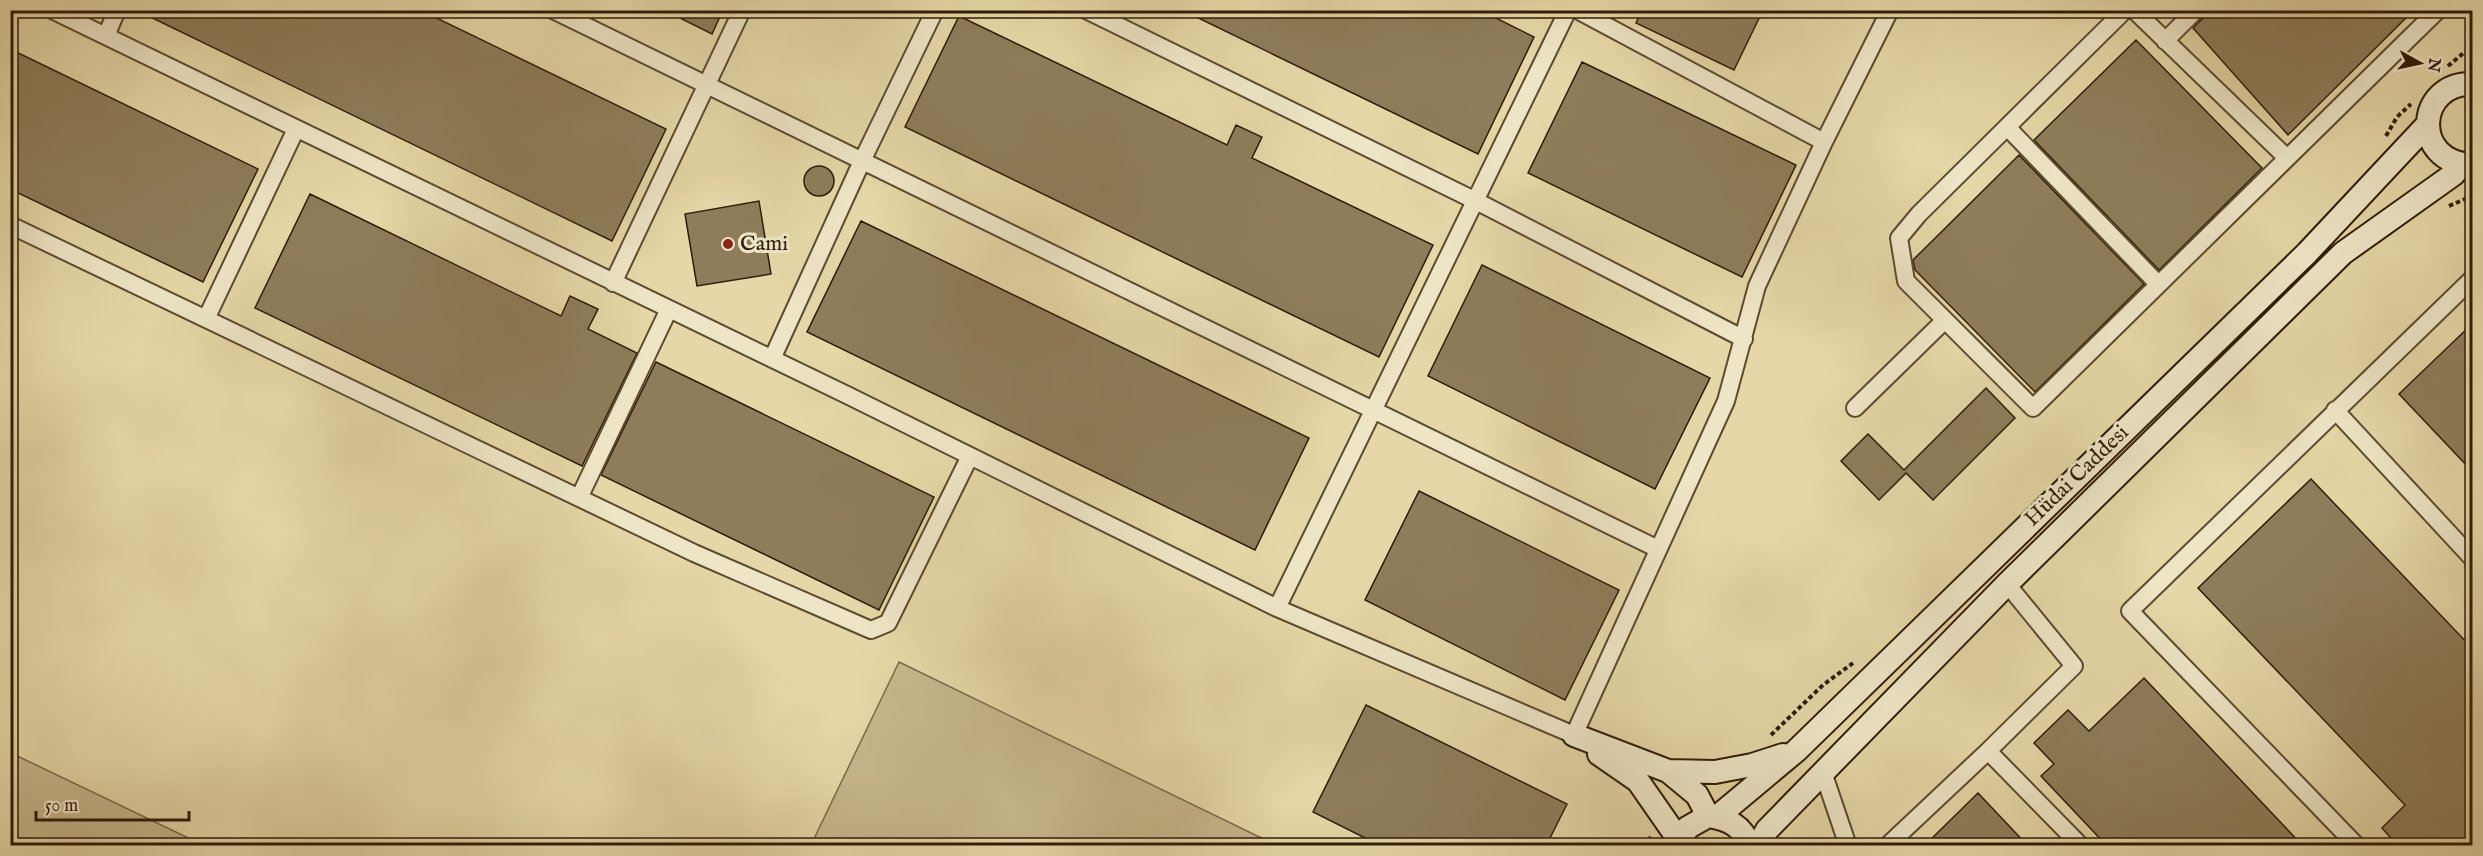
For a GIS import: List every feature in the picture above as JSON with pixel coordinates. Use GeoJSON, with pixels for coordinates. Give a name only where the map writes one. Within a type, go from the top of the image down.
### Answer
{"type":"FeatureCollection","features":[{"type":"Feature","properties":{"kind":"street"},"geometry":{"type":"LineString","coordinates":[[52,10],[772,359],[1277,608],[1574,735],[1668,771],[1696,795],[1712,817],[1736,825],[1743,832],[1749,846]]}},
{"type":"Feature","properties":{"kind":"street"},"geometry":{"type":"LineString","coordinates":[[105,36],[117,10]]}},
{"type":"Feature","properties":{"kind":"street"},"geometry":{"type":"LineString","coordinates":[[553,10],[1658,549]]}},
{"type":"Feature","properties":{"kind":"street"},"geometry":{"type":"LineString","coordinates":[[613,283],[742,10]]}},
{"type":"Feature","properties":{"kind":"street"},"geometry":{"type":"LineString","coordinates":[[772,359],[862,161],[935,10]]}},
{"type":"Feature","properties":{"kind":"street"},"geometry":{"type":"LineString","coordinates":[[1086,10],[1476,201],[1744,339]]}},
{"type":"Feature","properties":{"kind":"street"},"geometry":{"type":"LineString","coordinates":[[1277,608],[1568,10]]}},
{"type":"Feature","properties":{"kind":"street"},"geometry":{"type":"LineString","coordinates":[[1577,10],[1824,142]]}},
{"type":"Feature","properties":{"kind":"street"},"geometry":{"type":"LineString","coordinates":[[1574,735],[1726,401],[1757,286],[1824,142],[1890,10]]}},
{"type":"Feature","properties":{"kind":"street"},"geometry":{"type":"LineString","coordinates":[[2125,10],[1919,214],[1899,238],[1906,281],[2033,408],[2438,10]]}},
{"type":"Feature","properties":{"kind":"street"},"geometry":{"type":"LineString","coordinates":[[2134,10],[2286,158]]}},
{"type":"Feature","properties":{"kind":"street"},"geometry":{"type":"LineString","coordinates":[[2165,41],[2196,10]]}},
{"type":"Feature","properties":{"kind":"street"},"geometry":{"type":"LineString","coordinates":[[2461,79],[2436,100],[2427,125],[2430,139],[2437,151],[2447,160],[2466,165]]}},
{"type":"Feature","properties":{"kind":"street","name":"Hüdai Caddesi"},"geometry":{"type":"LineString","coordinates":[[1678,843],[1687,828],[1712,817],[1796,751],[2307,253],[2427,125]]}},
{"type":"Feature","properties":{"kind":"street"},"geometry":{"type":"LineString","coordinates":[[2007,127],[2158,284]]}},
{"type":"Feature","properties":{"kind":"street"},"geometry":{"type":"LineString","coordinates":[[206,319],[296,129]]}},
{"type":"Feature","properties":{"kind":"street","name":"Hüdai Caddesi"},"geometry":{"type":"LineString","coordinates":[[1758,846],[1767,830],[2007,584],[2343,254],[2466,165]]}},
{"type":"Feature","properties":{"kind":"street"},"geometry":{"type":"LineString","coordinates":[[10,225],[694,553],[871,630],[888,623],[970,456]]}},
{"type":"Feature","properties":{"kind":"street"},"geometry":{"type":"LineString","coordinates":[[2357,846],[2130,611],[2472,279]]}},
{"type":"Feature","properties":{"kind":"street"},"geometry":{"type":"LineString","coordinates":[[579,498],[669,309]]}},
{"type":"Feature","properties":{"kind":"street"},"geometry":{"type":"LineString","coordinates":[[1855,408],[1945,320]]}},
{"type":"Feature","properties":{"kind":"street"},"geometry":{"type":"LineString","coordinates":[[2335,410],[2472,558]]}},
{"type":"Feature","properties":{"kind":"street"},"geometry":{"type":"LineString","coordinates":[[1887,846],[2074,666],[2007,584]]}},
{"type":"Feature","properties":{"kind":"street"},"geometry":{"type":"LineString","coordinates":[[1574,735],[1638,781],[1667,820],[1678,843]]}},
{"type":"Feature","properties":{"kind":"street"},"geometry":{"type":"LineString","coordinates":[[1668,771],[1714,772],[1752,765],[1796,751]]}},
{"type":"Feature","properties":{"kind":"street"},"geometry":{"type":"LineString","coordinates":[[1988,751],[2082,846]]}},
{"type":"Feature","properties":{"kind":"street"},"geometry":{"type":"LineString","coordinates":[[1823,772],[1848,846]]}},
{"type":"Feature","properties":{"kind":"path"},"geometry":{"type":"LineString","coordinates":[[2461,79],[2457,57],[2472,46]]}},
{"type":"Feature","properties":{"kind":"path"},"geometry":{"type":"LineString","coordinates":[[2382,143],[2397,117],[2412,102]]}},
{"type":"Feature","properties":{"kind":"path"},"geometry":{"type":"LineString","coordinates":[[1768,738],[1823,685],[1858,660]]}},
{"type":"Feature","properties":{"kind":"path"},"geometry":{"type":"LineString","coordinates":[[1644,846],[1667,820]]}},
{"type":"Feature","properties":{"kind":"shaded area"},"geometry":{"type":"Polygon","coordinates":[[[899,662],[1276,845],[811,845],[899,662]]]}},
{"type":"Feature","properties":{"kind":"shaded area"},"geometry":{"type":"Polygon","coordinates":[[[11,753],[203,845],[11,845],[11,753]]]}},
{"type":"Feature","properties":{"kind":"building"},"geometry":{"type":"Polygon","coordinates":[[[136,10],[420,10],[666,129],[612,241],[136,10]]]}},
{"type":"Feature","properties":{"kind":"building"},"geometry":{"type":"Polygon","coordinates":[[[664,10],[723,10],[712,34],[664,10]]]}},
{"type":"Feature","properties":{"kind":"building"},"geometry":{"type":"Polygon","coordinates":[[[1182,10],[1480,10],[1534,37],[1478,154],[1182,10]]]}},
{"type":"Feature","properties":{"kind":"building"},"geometry":{"type":"Polygon","coordinates":[[[1642,10],[1763,10],[1734,70],[1636,23],[1642,10]]]}},
{"type":"Feature","properties":{"kind":"building"},"geometry":{"type":"Polygon","coordinates":[[[2206,10],[2414,10],[2288,135],[2193,28],[2204,17],[2206,10]]]}},
{"type":"Feature","properties":{"kind":"building"},"geometry":{"type":"Polygon","coordinates":[[[959,16],[1227,145],[1236,125],[1262,137],[1252,158],[1433,245],[1379,357],[905,127],[959,16]]]}},
{"type":"Feature","properties":{"kind":"building"},"geometry":{"type":"Polygon","coordinates":[[[2136,40],[2262,168],[2159,270],[2034,140],[2136,40]]]}},
{"type":"Feature","properties":{"kind":"building"},"geometry":{"type":"Polygon","coordinates":[[[10,49],[258,169],[203,282],[10,189],[10,49]]]}},
{"type":"Feature","properties":{"kind":"building"},"geometry":{"type":"Polygon","coordinates":[[[1582,62],[1796,165],[1742,277],[1528,173],[1582,62]]]}},
{"type":"Feature","properties":{"kind":"building"},"geometry":{"type":"Polygon","coordinates":[[[2019,155],[2144,284],[2035,392],[1915,270],[1913,260],[2019,155]]]}},
{"type":"Feature","properties":{"kind":"building"},"geometry":{"type":"Polygon","coordinates":[[[819,166],[830,170],[834,181],[830,192],[819,196],[808,192],[804,181],[808,170],[819,166]]]}},
{"type":"Feature","properties":{"kind":"building"},"geometry":{"type":"Polygon","coordinates":[[[310,194],[561,316],[570,296],[598,309],[588,329],[637,353],[582,466],[255,308],[310,194]]]}},
{"type":"Feature","properties":{"kind":"building","name":"Cami"},"geometry":{"type":"Polygon","coordinates":[[[759,201],[771,274],[697,286],[685,214],[759,201]]]}},
{"type":"Feature","properties":{"kind":"building"},"geometry":{"type":"Polygon","coordinates":[[[861,221],[1309,438],[1255,550],[807,332],[861,221]]]}},
{"type":"Feature","properties":{"kind":"building"},"geometry":{"type":"Polygon","coordinates":[[[1482,265],[1710,378],[1655,489],[1428,376],[1482,265]]]}},
{"type":"Feature","properties":{"kind":"building"},"geometry":{"type":"Polygon","coordinates":[[[2472,324],[2472,471],[2399,394],[2472,324]]]}},
{"type":"Feature","properties":{"kind":"building"},"geometry":{"type":"Polygon","coordinates":[[[656,362],[934,497],[879,610],[601,475],[656,362]]]}},
{"type":"Feature","properties":{"kind":"building"},"geometry":{"type":"Polygon","coordinates":[[[1986,388],[2015,418],[1933,500],[1906,473],[1879,500],[1841,461],[1868,434],[1904,470],[1986,388]]]}},
{"type":"Feature","properties":{"kind":"building"},"geometry":{"type":"Polygon","coordinates":[[[2311,479],[2472,648],[2472,846],[2398,846],[2382,828],[2405,805],[2198,588],[2311,479]]]}},
{"type":"Feature","properties":{"kind":"building"},"geometry":{"type":"Polygon","coordinates":[[[1419,491],[1619,590],[1565,700],[1365,600],[1419,491]]]}},
{"type":"Feature","properties":{"kind":"building"},"geometry":{"type":"Polygon","coordinates":[[[2144,678],[2303,846],[2107,846],[2041,776],[2054,764],[2034,743],[2068,710],[2089,731],[2144,678]]]}},
{"type":"Feature","properties":{"kind":"building"},"geometry":{"type":"Polygon","coordinates":[[[1366,705],[1567,804],[1546,846],[1381,846],[1313,812],[1366,705]]]}},
{"type":"Feature","properties":{"kind":"building"},"geometry":{"type":"Polygon","coordinates":[[[1978,793],[2028,846],[1924,846],[1978,793]]]}},
{"type":"Feature","properties":{"kind":"place","name":"Cami"},"geometry":{"type":"Point","coordinates":[728,244]}}]}
